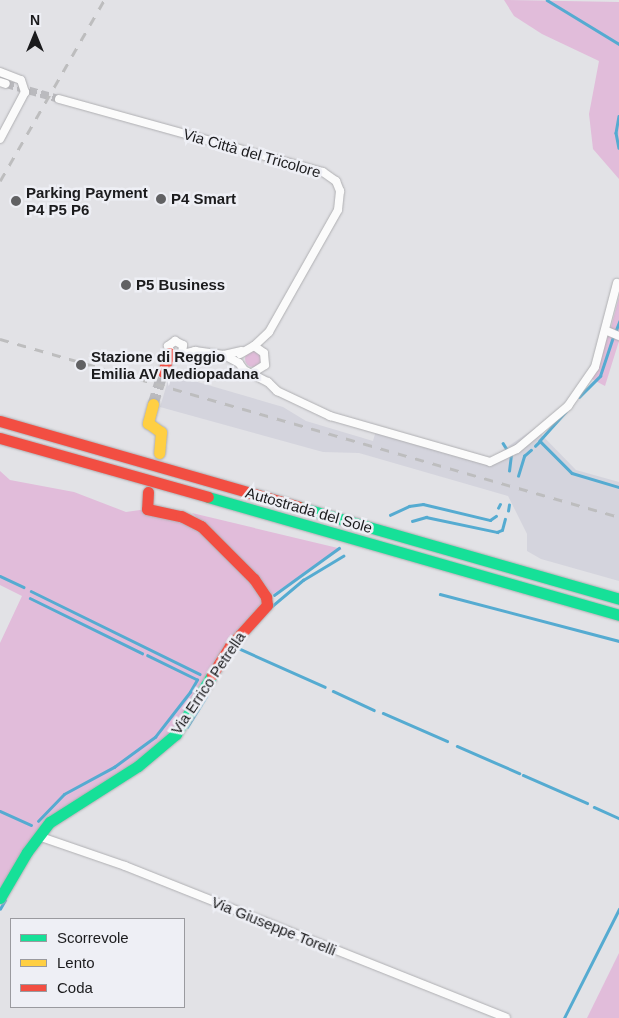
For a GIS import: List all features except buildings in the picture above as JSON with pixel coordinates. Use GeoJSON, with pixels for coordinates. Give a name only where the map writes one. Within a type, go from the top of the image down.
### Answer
{"type":"FeatureCollection","features":[{"type":"Feature","properties":{"kind":"main road"},"geometry":{"type":"LineString","coordinates":[[153,404],[148,424],[161,432],[159,453]]}},
{"type":"Feature","properties":{"kind":"main road","name":"Autostrada del Sole"},"geometry":{"type":"LineString","coordinates":[[0,421],[619,599]]}},
{"type":"Feature","properties":{"kind":"main road","name":"Autostrada del Sole"},"geometry":{"type":"LineString","coordinates":[[0,438],[619,615]]}},
{"type":"Feature","properties":{"kind":"main road","name":"Via Errico Petrella"},"geometry":{"type":"LineString","coordinates":[[0,898],[27,852],[41,837],[46,827],[62,812],[138,766],[168,742],[189,716],[234,640],[267,605],[266,597],[254,579],[201,526],[181,516],[147,509],[148,492]]}},
{"type":"Feature","properties":{"kind":"street"},"geometry":{"type":"LineString","coordinates":[[0,72],[21,80],[25,92],[0,139]]}},
{"type":"Feature","properties":{"kind":"street","name":"Via Città del Tricolore"},"geometry":{"type":"LineString","coordinates":[[59,99],[323,172],[336,181],[340,191],[338,210],[269,332]]}},
{"type":"Feature","properties":{"kind":"street"},"geometry":{"type":"LineString","coordinates":[[224,355],[239,363],[244,370],[268,382],[277,391],[335,418],[490,462],[517,449],[568,406],[596,367],[607,331],[617,283]]}},
{"type":"Feature","properties":{"kind":"street"},"geometry":{"type":"LineString","coordinates":[[607,331],[619,336]]}},
{"type":"Feature","properties":{"kind":"street"},"geometry":{"type":"LineString","coordinates":[[172,359],[171,342],[178,341],[194,351],[224,355],[254,346],[269,332]]}},
{"type":"Feature","properties":{"kind":"street"},"geometry":{"type":"LineString","coordinates":[[268,382],[264,353],[269,332]]}},
{"type":"Feature","properties":{"kind":"street"},"geometry":{"type":"LineString","coordinates":[[172,359],[183,345]]}},
{"type":"Feature","properties":{"kind":"street"},"geometry":{"type":"LineString","coordinates":[[254,346],[264,353]]}},
{"type":"Feature","properties":{"kind":"street"},"geometry":{"type":"LineString","coordinates":[[172,359],[194,351]]}},
{"type":"Feature","properties":{"kind":"street"},"geometry":{"type":"LineString","coordinates":[[239,363],[242,351]]}},
{"type":"Feature","properties":{"kind":"street"},"geometry":{"type":"LineString","coordinates":[[252,373],[265,365]]}},
{"type":"Feature","properties":{"kind":"street","name":"Via Giuseppe Torelli"},"geometry":{"type":"LineString","coordinates":[[41,837],[125,866],[506,1018]]}},
{"type":"Feature","properties":{"kind":"shaded area"},"geometry":{"type":"Polygon","coordinates":[[[504,0],[619,2],[619,179],[593,149],[589,114],[599,61],[542,34],[514,16],[504,0]]]}},
{"type":"Feature","properties":{"kind":"shaded area"},"geometry":{"type":"Polygon","coordinates":[[[619,297],[619,341],[605,386],[590,378],[610,331],[619,297]]]}},
{"type":"Feature","properties":{"kind":"shaded area"},"geometry":{"type":"Polygon","coordinates":[[[250,351],[256,351],[261,356],[259,365],[250,367],[245,362],[245,356],[250,351]]]}},
{"type":"Feature","properties":{"kind":"shaded area"},"geometry":{"type":"Polygon","coordinates":[[[170,374],[283,407],[306,421],[373,441],[377,427],[490,459],[535,428],[576,470],[619,482],[619,581],[541,559],[527,551],[527,534],[508,496],[359,453],[323,452],[160,407],[170,374]]]}},
{"type":"Feature","properties":{"kind":"shaded area"},"geometry":{"type":"Polygon","coordinates":[[[0,471],[10,480],[74,492],[126,512],[147,509],[189,519],[266,597],[176,734],[58,815],[0,898],[0,643],[22,596],[0,585],[0,471]]]}},
{"type":"Feature","properties":{"kind":"shaded area"},"geometry":{"type":"Polygon","coordinates":[[[192,513],[342,549],[270,596],[257,574],[192,513]]]}},
{"type":"Feature","properties":{"kind":"shaded area"},"geometry":{"type":"Polygon","coordinates":[[[619,953],[619,1018],[587,1018],[619,953]]]}},
{"type":"Feature","properties":{"kind":"waterway"},"geometry":{"type":"LineString","coordinates":[[547,0],[619,44]]}},
{"type":"Feature","properties":{"kind":"waterway"},"geometry":{"type":"LineString","coordinates":[[619,116],[616,133],[619,148]]}},
{"type":"Feature","properties":{"kind":"waterway"},"geometry":{"type":"LineString","coordinates":[[616,330],[619,322]]}},
{"type":"Feature","properties":{"kind":"waterway"},"geometry":{"type":"LineString","coordinates":[[579,397],[600,376],[613,337]]}},
{"type":"Feature","properties":{"kind":"waterway"},"geometry":{"type":"LineString","coordinates":[[566,412],[540,441],[572,473],[619,487]]}},
{"type":"Feature","properties":{"kind":"waterway"},"geometry":{"type":"LineString","coordinates":[[535,446],[540,441]]}},
{"type":"Feature","properties":{"kind":"waterway"},"geometry":{"type":"LineString","coordinates":[[503,443],[508,451]]}},
{"type":"Feature","properties":{"kind":"waterway"},"geometry":{"type":"LineString","coordinates":[[518,476],[524,456],[531,450]]}},
{"type":"Feature","properties":{"kind":"waterway"},"geometry":{"type":"LineString","coordinates":[[509,471],[511,455]]}},
{"type":"Feature","properties":{"kind":"waterway"},"geometry":{"type":"LineString","coordinates":[[390,515],[409,506],[423,504],[490,520],[496,516]]}},
{"type":"Feature","properties":{"kind":"waterway"},"geometry":{"type":"LineString","coordinates":[[498,508],[500,504]]}},
{"type":"Feature","properties":{"kind":"waterway"},"geometry":{"type":"LineString","coordinates":[[508,511],[509,505]]}},
{"type":"Feature","properties":{"kind":"waterway"},"geometry":{"type":"LineString","coordinates":[[412,521],[426,517],[497,532],[502,530],[505,519]]}},
{"type":"Feature","properties":{"kind":"waterway"},"geometry":{"type":"LineString","coordinates":[[274,595],[339,548]]}},
{"type":"Feature","properties":{"kind":"waterway"},"geometry":{"type":"LineString","coordinates":[[271,607],[303,580],[343,556]]}},
{"type":"Feature","properties":{"kind":"waterway"},"geometry":{"type":"LineString","coordinates":[[0,576],[24,587]]}},
{"type":"Feature","properties":{"kind":"waterway"},"geometry":{"type":"LineString","coordinates":[[31,591],[200,674]]}},
{"type":"Feature","properties":{"kind":"waterway"},"geometry":{"type":"LineString","coordinates":[[440,594],[619,641]]}},
{"type":"Feature","properties":{"kind":"waterway"},"geometry":{"type":"LineString","coordinates":[[30,598],[142,653]]}},
{"type":"Feature","properties":{"kind":"waterway"},"geometry":{"type":"LineString","coordinates":[[238,648],[325,687]]}},
{"type":"Feature","properties":{"kind":"waterway"},"geometry":{"type":"LineString","coordinates":[[38,821],[64,794],[114,767],[155,737],[190,692],[197,680],[148,656]]}},
{"type":"Feature","properties":{"kind":"waterway"},"geometry":{"type":"LineString","coordinates":[[333,691],[374,710]]}},
{"type":"Feature","properties":{"kind":"waterway"},"geometry":{"type":"LineString","coordinates":[[187,727],[206,696]]}},
{"type":"Feature","properties":{"kind":"waterway"},"geometry":{"type":"LineString","coordinates":[[383,713],[447,741]]}},
{"type":"Feature","properties":{"kind":"waterway"},"geometry":{"type":"LineString","coordinates":[[457,746],[519,773]]}},
{"type":"Feature","properties":{"kind":"waterway"},"geometry":{"type":"LineString","coordinates":[[523,775],[587,803]]}},
{"type":"Feature","properties":{"kind":"waterway"},"geometry":{"type":"LineString","coordinates":[[594,807],[619,818]]}},
{"type":"Feature","properties":{"kind":"waterway"},"geometry":{"type":"LineString","coordinates":[[0,811],[31,825]]}},
{"type":"Feature","properties":{"kind":"waterway"},"geometry":{"type":"LineString","coordinates":[[0,909],[5,900]]}},
{"type":"Feature","properties":{"kind":"waterway"},"geometry":{"type":"LineString","coordinates":[[564,1018],[619,909]]}},
{"type":"Feature","properties":{"kind":"tunnel"},"geometry":{"type":"LineString","coordinates":[[6,84],[59,99]]}},
{"type":"Feature","properties":{"kind":"tunnel"},"geometry":{"type":"LineString","coordinates":[[153,404],[163,372]]}},
{"type":"Feature","properties":{"kind":"railway"},"geometry":{"type":"LineString","coordinates":[[0,181],[104,0]]}},
{"type":"Feature","properties":{"kind":"railway"},"geometry":{"type":"LineString","coordinates":[[0,339],[619,517]]}},
{"type":"Feature","properties":{"kind":"traffic: fast"},"geometry":{"type":"LineString","coordinates":[[208,497],[619,615]]}},
{"type":"Feature","properties":{"kind":"traffic: fast"},"geometry":{"type":"LineString","coordinates":[[299,507],[619,599]]}},
{"type":"Feature","properties":{"kind":"traffic: fast"},"geometry":{"type":"LineString","coordinates":[[0,898],[27,852],[50,822],[138,766],[176,734],[212,675]]}},
{"type":"Feature","properties":{"kind":"traffic: slow"},"geometry":{"type":"LineString","coordinates":[[153,404],[148,423],[161,432],[159,453]]}},
{"type":"Feature","properties":{"kind":"traffic: jam"},"geometry":{"type":"LineString","coordinates":[[163,372],[169,353]]}},
{"type":"Feature","properties":{"kind":"traffic: jam"},"geometry":{"type":"LineString","coordinates":[[0,421],[299,507]]}},
{"type":"Feature","properties":{"kind":"traffic: jam"},"geometry":{"type":"LineString","coordinates":[[0,438],[208,497]]}},
{"type":"Feature","properties":{"kind":"traffic: jam"},"geometry":{"type":"LineString","coordinates":[[148,492],[147,509],[181,516],[201,526],[254,579],[266,597],[267,605],[230,646],[212,675]]}},
{"type":"Feature","properties":{"kind":"place","name":"P4 Smart"},"geometry":{"type":"Point","coordinates":[161,199]}},
{"type":"Feature","properties":{"kind":"place","name":"Parking Payment P4 P5 P6"},"geometry":{"type":"Point","coordinates":[16,201]}},
{"type":"Feature","properties":{"kind":"place","name":"P5 Business"},"geometry":{"type":"Point","coordinates":[126,285]}},
{"type":"Feature","properties":{"kind":"place","name":"Stazione di Reggio Emilia AV Mediopadana"},"geometry":{"type":"Point","coordinates":[81,365]}}]}
